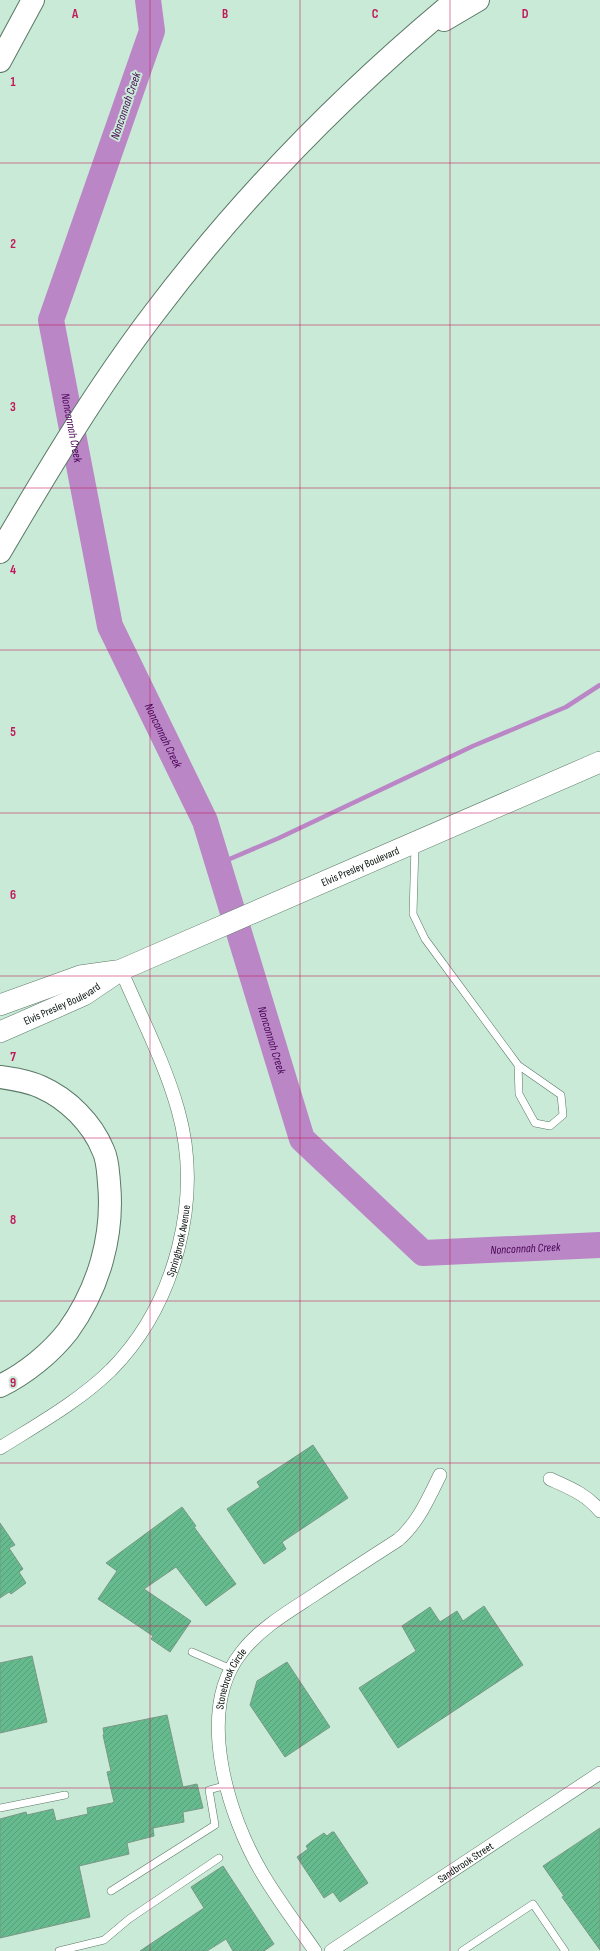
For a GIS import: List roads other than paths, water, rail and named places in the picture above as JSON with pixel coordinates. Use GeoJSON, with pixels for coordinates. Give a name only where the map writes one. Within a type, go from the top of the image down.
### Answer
{"type":"FeatureCollection","features":[{"type":"Feature","properties":{"kind":"highway"},"geometry":{"type":"LineString","coordinates":[[0,552],[62,446],[100,390],[154,313],[225,226],[312,132],[405,43],[456,0]]}},
{"type":"Feature","properties":{"kind":"highway"},"geometry":{"type":"LineString","coordinates":[[405,43],[478,0]]}},
{"type":"Feature","properties":{"kind":"highway"},"geometry":{"type":"LineString","coordinates":[[0,61],[29,7]]}},
{"type":"Feature","properties":{"kind":"highway"},"geometry":{"type":"LineString","coordinates":[[0,1077],[21,1080],[41,1087],[61,1099],[86,1122],[97,1137],[104,1152],[108,1171],[111,1200],[105,1255],[95,1281],[80,1311],[67,1332],[45,1354],[25,1370],[0,1386]]}},
{"type":"Feature","properties":{"kind":"main road","name":"Elvis Presley Boulevard"},"geometry":{"type":"LineString","coordinates":[[0,1032],[84,995],[121,970],[600,762]]}},
{"type":"Feature","properties":{"kind":"main road","name":"Elvis Presley Boulevard"},"geometry":{"type":"LineString","coordinates":[[0,1006],[80,976],[121,970]]}},
{"type":"Feature","properties":{"kind":"street","name":"Springbrook Avenue"},"geometry":{"type":"LineString","coordinates":[[0,1448],[74,1401],[99,1381],[122,1356],[144,1327],[162,1295],[182,1235],[185,1214],[187,1175],[186,1153],[178,1110],[160,1062],[121,970]]}},
{"type":"Feature","properties":{"kind":"street","name":"Stonebrook Circle"},"geometry":{"type":"LineString","coordinates":[[315,1951],[262,1872],[232,1807],[218,1736],[218,1711],[224,1688],[231,1669],[240,1653],[264,1630],[282,1616],[404,1535],[419,1516],[440,1475]]}},
{"type":"Feature","properties":{"kind":"street"},"geometry":{"type":"LineString","coordinates":[[550,1479],[578,1491],[590,1499],[600,1511]]}},
{"type":"Feature","properties":{"kind":"street","name":"Sandbrook Street"},"geometry":{"type":"LineString","coordinates":[[331,1951],[600,1774]]}},
{"type":"Feature","properties":{"kind":"lane"},"geometry":{"type":"LineString","coordinates":[[415,843],[413,914],[425,940],[518,1064],[561,1095],[563,1115],[550,1126],[535,1123],[519,1094],[518,1064]]}},
{"type":"Feature","properties":{"kind":"lane"},"geometry":{"type":"LineString","coordinates":[[192,1652],[231,1669]]}},
{"type":"Feature","properties":{"kind":"lane"},"geometry":{"type":"LineString","coordinates":[[111,1891],[215,1825],[209,1790],[227,1785]]}},
{"type":"Feature","properties":{"kind":"lane"},"geometry":{"type":"LineString","coordinates":[[0,1808],[65,1795]]}},
{"type":"Feature","properties":{"kind":"lane"},"geometry":{"type":"LineString","coordinates":[[59,1951],[104,1940],[129,1919],[219,1858]]}},
{"type":"Feature","properties":{"kind":"lane"},"geometry":{"type":"LineString","coordinates":[[462,1951],[533,1904],[565,1951]]}},
{"type":"Feature","properties":{"kind":"waterway","name":"Nonconnah Creek"},"geometry":{"type":"LineString","coordinates":[[148,0],[152,31],[51,320],[110,626],[205,821],[302,1139],[423,1253],[600,1245]]}},
{"type":"Feature","properties":{"kind":"waterway"},"geometry":{"type":"LineString","coordinates":[[218,864],[279,838],[473,746],[566,707],[600,685]]}}]}
